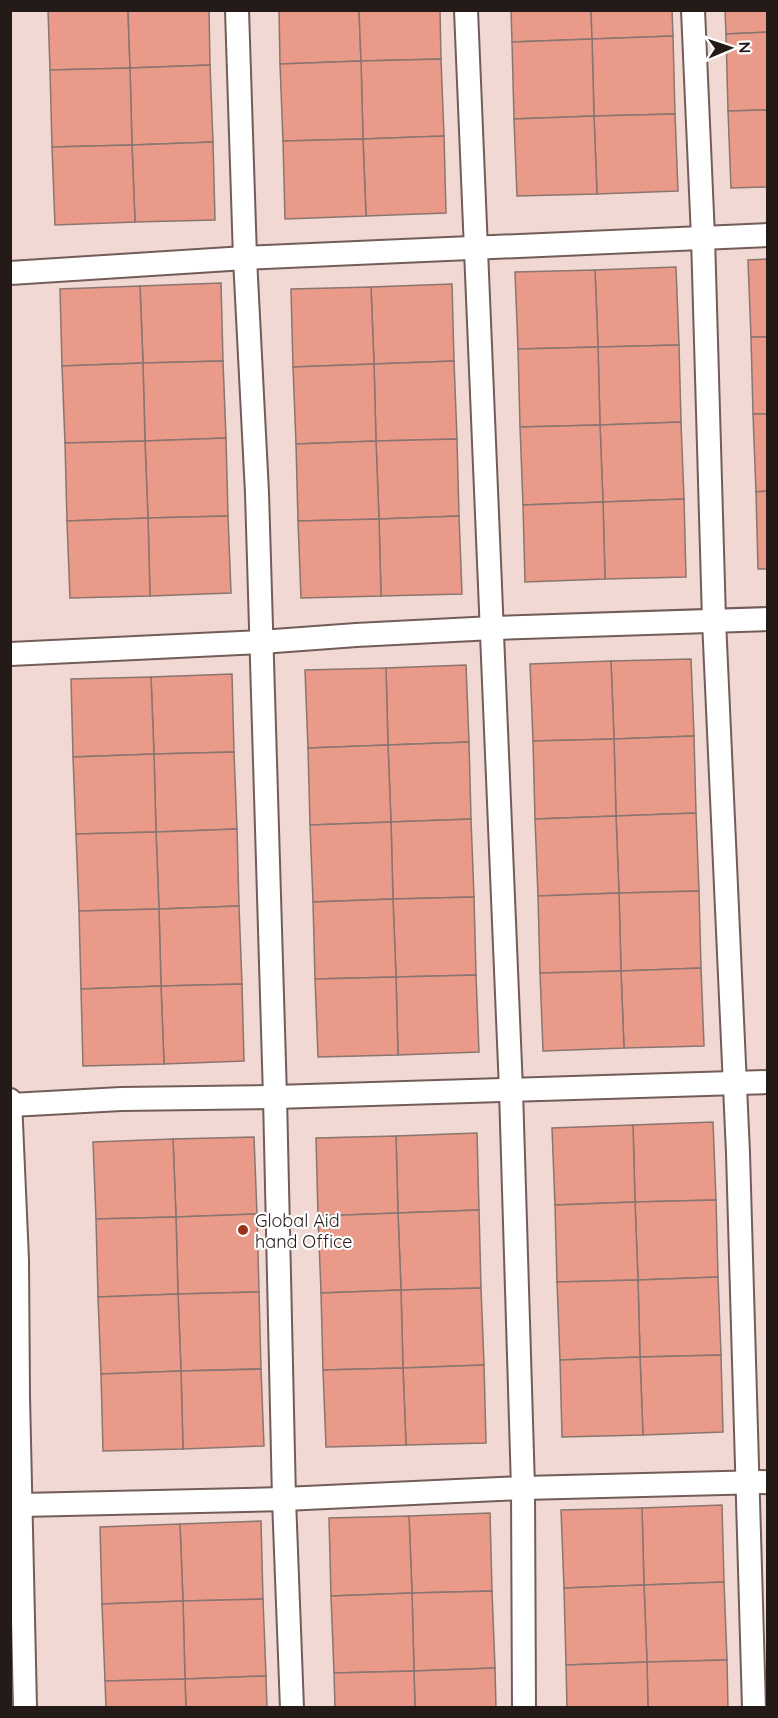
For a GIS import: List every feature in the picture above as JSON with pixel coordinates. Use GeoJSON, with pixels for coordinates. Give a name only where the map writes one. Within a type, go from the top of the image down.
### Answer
{"type":"FeatureCollection","features":[{"type":"Feature","properties":{"kind":"street"},"geometry":{"type":"LineString","coordinates":[[237,10],[245,258],[257,493],[284,1499],[292,1707]]}},
{"type":"Feature","properties":{"kind":"street"},"geometry":{"type":"LineString","coordinates":[[466,10],[511,1090],[523,1488],[524,1707]]}},
{"type":"Feature","properties":{"kind":"street"},"geometry":{"type":"LineString","coordinates":[[693,10],[733,1084],[757,1483],[754,1707]]}},
{"type":"Feature","properties":{"kind":"street"},"geometry":{"type":"LineString","coordinates":[[10,273],[245,258],[768,235]]}},
{"type":"Feature","properties":{"kind":"street"},"geometry":{"type":"LineString","coordinates":[[10,654],[493,628],[768,619]]}},
{"type":"Feature","properties":{"kind":"street"},"geometry":{"type":"LineString","coordinates":[[11,1105],[121,1099],[275,1097],[768,1082]]}},
{"type":"Feature","properties":{"kind":"street"},"geometry":{"type":"LineString","coordinates":[[10,1100],[17,1260],[14,1396],[21,1505],[25,1707]]}},
{"type":"Feature","properties":{"kind":"street"},"geometry":{"type":"LineString","coordinates":[[21,1505],[284,1499],[523,1488],[757,1483]]}},
{"type":"Feature","properties":{"kind":"building"},"geometry":{"type":"Polygon","coordinates":[[[48,10],[128,10],[130,68],[50,70],[48,10]]]}},
{"type":"Feature","properties":{"kind":"building"},"geometry":{"type":"Polygon","coordinates":[[[128,10],[209,10],[210,65],[130,68],[128,10]]]}},
{"type":"Feature","properties":{"kind":"building"},"geometry":{"type":"Polygon","coordinates":[[[279,10],[359,10],[361,61],[280,64],[279,10]]]}},
{"type":"Feature","properties":{"kind":"building"},"geometry":{"type":"Polygon","coordinates":[[[359,10],[440,10],[441,59],[361,61],[359,10]]]}},
{"type":"Feature","properties":{"kind":"building"},"geometry":{"type":"Polygon","coordinates":[[[511,10],[591,10],[592,39],[512,42],[511,10]]]}},
{"type":"Feature","properties":{"kind":"building"},"geometry":{"type":"Polygon","coordinates":[[[591,10],[672,10],[673,36],[592,39],[591,10]]]}},
{"type":"Feature","properties":{"kind":"building"},"geometry":{"type":"Polygon","coordinates":[[[725,10],[768,10],[768,32],[726,34],[725,10]]]}},
{"type":"Feature","properties":{"kind":"building"},"geometry":{"type":"Polygon","coordinates":[[[768,32],[768,110],[728,111],[726,34],[768,32]]]}},
{"type":"Feature","properties":{"kind":"building"},"geometry":{"type":"Polygon","coordinates":[[[673,36],[675,114],[594,116],[592,39],[673,36]]]}},
{"type":"Feature","properties":{"kind":"building"},"geometry":{"type":"Polygon","coordinates":[[[592,39],[594,116],[514,119],[512,42],[592,39]]]}},
{"type":"Feature","properties":{"kind":"building"},"geometry":{"type":"Polygon","coordinates":[[[441,59],[444,136],[363,139],[361,61],[441,59]]]}},
{"type":"Feature","properties":{"kind":"building"},"geometry":{"type":"Polygon","coordinates":[[[361,61],[363,139],[283,141],[280,64],[361,61]]]}},
{"type":"Feature","properties":{"kind":"building"},"geometry":{"type":"Polygon","coordinates":[[[210,65],[213,142],[132,145],[130,68],[210,65]]]}},
{"type":"Feature","properties":{"kind":"building"},"geometry":{"type":"Polygon","coordinates":[[[130,68],[132,145],[52,147],[50,70],[130,68]]]}},
{"type":"Feature","properties":{"kind":"building"},"geometry":{"type":"Polygon","coordinates":[[[768,110],[768,187],[731,188],[728,111],[768,110]]]}},
{"type":"Feature","properties":{"kind":"building"},"geometry":{"type":"Polygon","coordinates":[[[675,114],[678,191],[597,194],[594,116],[675,114]]]}},
{"type":"Feature","properties":{"kind":"building"},"geometry":{"type":"Polygon","coordinates":[[[594,116],[597,194],[517,196],[514,119],[594,116]]]}},
{"type":"Feature","properties":{"kind":"building"},"geometry":{"type":"Polygon","coordinates":[[[444,136],[446,213],[366,216],[363,139],[444,136]]]}},
{"type":"Feature","properties":{"kind":"building"},"geometry":{"type":"Polygon","coordinates":[[[363,139],[366,216],[285,219],[283,141],[363,139]]]}},
{"type":"Feature","properties":{"kind":"building"},"geometry":{"type":"Polygon","coordinates":[[[213,142],[215,220],[135,222],[132,145],[213,142]]]}},
{"type":"Feature","properties":{"kind":"building"},"geometry":{"type":"Polygon","coordinates":[[[132,145],[135,222],[55,225],[52,147],[132,145]]]}},
{"type":"Feature","properties":{"kind":"building"},"geometry":{"type":"Polygon","coordinates":[[[768,259],[768,337],[751,337],[748,260],[768,259]]]}},
{"type":"Feature","properties":{"kind":"building"},"geometry":{"type":"Polygon","coordinates":[[[676,267],[679,345],[598,347],[595,270],[676,267]]]}},
{"type":"Feature","properties":{"kind":"building"},"geometry":{"type":"Polygon","coordinates":[[[595,270],[598,347],[518,349],[515,272],[595,270]]]}},
{"type":"Feature","properties":{"kind":"building"},"geometry":{"type":"Polygon","coordinates":[[[221,283],[223,361],[143,363],[140,286],[221,283]]]}},
{"type":"Feature","properties":{"kind":"building"},"geometry":{"type":"Polygon","coordinates":[[[452,284],[454,361],[374,364],[371,287],[452,284]]]}},
{"type":"Feature","properties":{"kind":"building"},"geometry":{"type":"Polygon","coordinates":[[[140,286],[143,363],[62,366],[60,289],[140,286]]]}},
{"type":"Feature","properties":{"kind":"building"},"geometry":{"type":"Polygon","coordinates":[[[371,287],[374,364],[293,367],[291,289],[371,287]]]}},
{"type":"Feature","properties":{"kind":"building"},"geometry":{"type":"Polygon","coordinates":[[[751,337],[768,337],[768,414],[753,414],[751,337]]]}},
{"type":"Feature","properties":{"kind":"building"},"geometry":{"type":"Polygon","coordinates":[[[679,345],[681,422],[600,425],[598,347],[679,345]]]}},
{"type":"Feature","properties":{"kind":"building"},"geometry":{"type":"Polygon","coordinates":[[[598,347],[600,425],[520,427],[518,349],[598,347]]]}},
{"type":"Feature","properties":{"kind":"building"},"geometry":{"type":"Polygon","coordinates":[[[223,361],[226,438],[145,441],[143,363],[223,361]]]}},
{"type":"Feature","properties":{"kind":"building"},"geometry":{"type":"Polygon","coordinates":[[[454,361],[457,439],[376,441],[374,364],[454,361]]]}},
{"type":"Feature","properties":{"kind":"building"},"geometry":{"type":"Polygon","coordinates":[[[143,363],[145,441],[65,443],[62,366],[143,363]]]}},
{"type":"Feature","properties":{"kind":"building"},"geometry":{"type":"Polygon","coordinates":[[[374,364],[376,441],[296,444],[293,367],[374,364]]]}},
{"type":"Feature","properties":{"kind":"building"},"geometry":{"type":"Polygon","coordinates":[[[753,414],[768,414],[768,491],[756,492],[753,414]]]}},
{"type":"Feature","properties":{"kind":"building"},"geometry":{"type":"Polygon","coordinates":[[[681,422],[684,499],[603,502],[600,425],[681,422]]]}},
{"type":"Feature","properties":{"kind":"building"},"geometry":{"type":"Polygon","coordinates":[[[600,425],[603,502],[523,505],[520,427],[600,425]]]}},
{"type":"Feature","properties":{"kind":"building"},"geometry":{"type":"Polygon","coordinates":[[[226,438],[228,516],[148,518],[145,441],[226,438]]]}},
{"type":"Feature","properties":{"kind":"building"},"geometry":{"type":"Polygon","coordinates":[[[457,439],[459,516],[379,519],[376,441],[457,439]]]}},
{"type":"Feature","properties":{"kind":"building"},"geometry":{"type":"Polygon","coordinates":[[[145,441],[148,518],[67,521],[65,443],[145,441]]]}},
{"type":"Feature","properties":{"kind":"building"},"geometry":{"type":"Polygon","coordinates":[[[376,441],[379,519],[298,521],[296,444],[376,441]]]}},
{"type":"Feature","properties":{"kind":"building"},"geometry":{"type":"Polygon","coordinates":[[[768,491],[768,569],[758,569],[756,492],[768,491]]]}},
{"type":"Feature","properties":{"kind":"building"},"geometry":{"type":"Polygon","coordinates":[[[684,499],[686,577],[605,579],[603,502],[684,499]]]}},
{"type":"Feature","properties":{"kind":"building"},"geometry":{"type":"Polygon","coordinates":[[[603,502],[605,579],[525,582],[523,505],[603,502]]]}},
{"type":"Feature","properties":{"kind":"building"},"geometry":{"type":"Polygon","coordinates":[[[228,516],[231,593],[150,596],[148,518],[228,516]]]}},
{"type":"Feature","properties":{"kind":"building"},"geometry":{"type":"Polygon","coordinates":[[[459,516],[462,594],[381,596],[379,519],[459,516]]]}},
{"type":"Feature","properties":{"kind":"building"},"geometry":{"type":"Polygon","coordinates":[[[148,518],[150,596],[70,598],[67,521],[148,518]]]}},
{"type":"Feature","properties":{"kind":"building"},"geometry":{"type":"Polygon","coordinates":[[[379,519],[381,596],[301,598],[298,521],[379,519]]]}},
{"type":"Feature","properties":{"kind":"building"},"geometry":{"type":"Polygon","coordinates":[[[691,659],[694,736],[614,739],[611,661],[691,659]]]}},
{"type":"Feature","properties":{"kind":"building"},"geometry":{"type":"Polygon","coordinates":[[[611,661],[614,739],[533,741],[530,664],[611,661]]]}},
{"type":"Feature","properties":{"kind":"building"},"geometry":{"type":"Polygon","coordinates":[[[466,665],[469,742],[388,745],[386,668],[466,665]]]}},
{"type":"Feature","properties":{"kind":"building"},"geometry":{"type":"Polygon","coordinates":[[[386,668],[388,745],[308,748],[305,670],[386,668]]]}},
{"type":"Feature","properties":{"kind":"building"},"geometry":{"type":"Polygon","coordinates":[[[232,674],[234,752],[154,754],[151,677],[232,674]]]}},
{"type":"Feature","properties":{"kind":"building"},"geometry":{"type":"Polygon","coordinates":[[[151,677],[154,754],[73,757],[71,679],[151,677]]]}},
{"type":"Feature","properties":{"kind":"building"},"geometry":{"type":"Polygon","coordinates":[[[694,736],[696,813],[616,816],[614,739],[694,736]]]}},
{"type":"Feature","properties":{"kind":"building"},"geometry":{"type":"Polygon","coordinates":[[[614,739],[616,816],[535,819],[533,741],[614,739]]]}},
{"type":"Feature","properties":{"kind":"building"},"geometry":{"type":"Polygon","coordinates":[[[469,742],[471,819],[391,822],[388,745],[469,742]]]}},
{"type":"Feature","properties":{"kind":"building"},"geometry":{"type":"Polygon","coordinates":[[[388,745],[391,822],[310,825],[308,748],[388,745]]]}},
{"type":"Feature","properties":{"kind":"building"},"geometry":{"type":"Polygon","coordinates":[[[234,752],[237,829],[156,832],[154,754],[234,752]]]}},
{"type":"Feature","properties":{"kind":"building"},"geometry":{"type":"Polygon","coordinates":[[[154,754],[156,832],[76,834],[73,757],[154,754]]]}},
{"type":"Feature","properties":{"kind":"building"},"geometry":{"type":"Polygon","coordinates":[[[696,813],[699,891],[619,893],[616,816],[696,813]]]}},
{"type":"Feature","properties":{"kind":"building"},"geometry":{"type":"Polygon","coordinates":[[[616,816],[619,893],[538,896],[535,819],[616,816]]]}},
{"type":"Feature","properties":{"kind":"building"},"geometry":{"type":"Polygon","coordinates":[[[471,819],[474,897],[393,899],[391,822],[471,819]]]}},
{"type":"Feature","properties":{"kind":"building"},"geometry":{"type":"Polygon","coordinates":[[[391,822],[393,899],[313,902],[310,825],[391,822]]]}},
{"type":"Feature","properties":{"kind":"building"},"geometry":{"type":"Polygon","coordinates":[[[237,829],[239,906],[159,909],[156,832],[237,829]]]}},
{"type":"Feature","properties":{"kind":"building"},"geometry":{"type":"Polygon","coordinates":[[[156,832],[159,909],[79,911],[76,834],[156,832]]]}},
{"type":"Feature","properties":{"kind":"building"},"geometry":{"type":"Polygon","coordinates":[[[699,891],[701,968],[621,971],[619,893],[699,891]]]}},
{"type":"Feature","properties":{"kind":"building"},"geometry":{"type":"Polygon","coordinates":[[[619,893],[621,971],[540,973],[538,896],[619,893]]]}},
{"type":"Feature","properties":{"kind":"building"},"geometry":{"type":"Polygon","coordinates":[[[474,897],[476,975],[396,977],[393,899],[474,897]]]}},
{"type":"Feature","properties":{"kind":"building"},"geometry":{"type":"Polygon","coordinates":[[[393,899],[396,977],[315,979],[313,902],[393,899]]]}},
{"type":"Feature","properties":{"kind":"building"},"geometry":{"type":"Polygon","coordinates":[[[239,906],[242,984],[161,986],[159,909],[239,906]]]}},
{"type":"Feature","properties":{"kind":"building"},"geometry":{"type":"Polygon","coordinates":[[[159,909],[161,986],[81,989],[79,911],[159,909]]]}},
{"type":"Feature","properties":{"kind":"building"},"geometry":{"type":"Polygon","coordinates":[[[701,968],[704,1046],[624,1048],[621,971],[701,968]]]}},
{"type":"Feature","properties":{"kind":"building"},"geometry":{"type":"Polygon","coordinates":[[[621,971],[624,1048],[543,1051],[540,973],[621,971]]]}},
{"type":"Feature","properties":{"kind":"building"},"geometry":{"type":"Polygon","coordinates":[[[476,975],[479,1052],[398,1055],[396,977],[476,975]]]}},
{"type":"Feature","properties":{"kind":"building"},"geometry":{"type":"Polygon","coordinates":[[[396,977],[398,1055],[318,1057],[315,979],[396,977]]]}},
{"type":"Feature","properties":{"kind":"building"},"geometry":{"type":"Polygon","coordinates":[[[242,984],[244,1061],[164,1064],[161,986],[242,984]]]}},
{"type":"Feature","properties":{"kind":"building"},"geometry":{"type":"Polygon","coordinates":[[[161,986],[164,1064],[83,1066],[81,989],[161,986]]]}},
{"type":"Feature","properties":{"kind":"building"},"geometry":{"type":"Polygon","coordinates":[[[713,1122],[716,1200],[635,1202],[633,1125],[713,1122]]]}},
{"type":"Feature","properties":{"kind":"building"},"geometry":{"type":"Polygon","coordinates":[[[633,1125],[635,1202],[555,1205],[552,1128],[633,1125]]]}},
{"type":"Feature","properties":{"kind":"building"},"geometry":{"type":"Polygon","coordinates":[[[477,1133],[479,1210],[398,1213],[396,1136],[477,1133]]]}},
{"type":"Feature","properties":{"kind":"building"},"geometry":{"type":"Polygon","coordinates":[[[396,1136],[398,1213],[318,1216],[316,1138],[396,1136]]]}},
{"type":"Feature","properties":{"kind":"building"},"geometry":{"type":"Polygon","coordinates":[[[254,1137],[257,1214],[176,1217],[173,1139],[254,1137]]]}},
{"type":"Feature","properties":{"kind":"building"},"geometry":{"type":"Polygon","coordinates":[[[173,1139],[176,1217],[96,1219],[93,1142],[173,1139]]]}},
{"type":"Feature","properties":{"kind":"building"},"geometry":{"type":"Polygon","coordinates":[[[716,1200],[718,1277],[638,1280],[635,1202],[716,1200]]]}},
{"type":"Feature","properties":{"kind":"building"},"geometry":{"type":"Polygon","coordinates":[[[635,1202],[638,1280],[557,1282],[555,1205],[635,1202]]]}},
{"type":"Feature","properties":{"kind":"building"},"geometry":{"type":"Polygon","coordinates":[[[479,1210],[481,1288],[401,1290],[398,1213],[479,1210]]]}},
{"type":"Feature","properties":{"kind":"building"},"geometry":{"type":"Polygon","coordinates":[[[398,1213],[401,1290],[321,1293],[318,1216],[398,1213]]]}},
{"type":"Feature","properties":{"kind":"building"},"geometry":{"type":"Polygon","coordinates":[[[257,1214],[259,1292],[178,1294],[176,1217],[257,1214]]]}},
{"type":"Feature","properties":{"kind":"building"},"geometry":{"type":"Polygon","coordinates":[[[176,1217],[178,1294],[98,1297],[96,1219],[176,1217]]]}},
{"type":"Feature","properties":{"kind":"building"},"geometry":{"type":"Polygon","coordinates":[[[718,1277],[721,1355],[640,1357],[638,1280],[718,1277]]]}},
{"type":"Feature","properties":{"kind":"building"},"geometry":{"type":"Polygon","coordinates":[[[638,1280],[640,1357],[560,1360],[557,1282],[638,1280]]]}},
{"type":"Feature","properties":{"kind":"building"},"geometry":{"type":"Polygon","coordinates":[[[481,1288],[484,1365],[403,1368],[401,1290],[481,1288]]]}},
{"type":"Feature","properties":{"kind":"building"},"geometry":{"type":"Polygon","coordinates":[[[401,1290],[403,1368],[323,1370],[321,1293],[401,1290]]]}},
{"type":"Feature","properties":{"kind":"building"},"geometry":{"type":"Polygon","coordinates":[[[259,1292],[261,1369],[181,1371],[178,1294],[259,1292]]]}},
{"type":"Feature","properties":{"kind":"building"},"geometry":{"type":"Polygon","coordinates":[[[178,1294],[181,1371],[101,1374],[98,1297],[178,1294]]]}},
{"type":"Feature","properties":{"kind":"building"},"geometry":{"type":"Polygon","coordinates":[[[721,1355],[723,1432],[643,1435],[640,1357],[721,1355]]]}},
{"type":"Feature","properties":{"kind":"building"},"geometry":{"type":"Polygon","coordinates":[[[640,1357],[643,1435],[562,1437],[560,1360],[640,1357]]]}},
{"type":"Feature","properties":{"kind":"building"},"geometry":{"type":"Polygon","coordinates":[[[484,1365],[486,1443],[406,1445],[403,1368],[484,1365]]]}},
{"type":"Feature","properties":{"kind":"building"},"geometry":{"type":"Polygon","coordinates":[[[403,1368],[406,1445],[326,1447],[323,1370],[403,1368]]]}},
{"type":"Feature","properties":{"kind":"building"},"geometry":{"type":"Polygon","coordinates":[[[261,1369],[264,1446],[183,1449],[181,1371],[261,1369]]]}},
{"type":"Feature","properties":{"kind":"building"},"geometry":{"type":"Polygon","coordinates":[[[181,1371],[183,1449],[103,1451],[101,1374],[181,1371]]]}},
{"type":"Feature","properties":{"kind":"building"},"geometry":{"type":"Polygon","coordinates":[[[722,1505],[724,1582],[644,1585],[642,1508],[722,1505]]]}},
{"type":"Feature","properties":{"kind":"building"},"geometry":{"type":"Polygon","coordinates":[[[642,1508],[644,1585],[564,1588],[561,1510],[642,1508]]]}},
{"type":"Feature","properties":{"kind":"building"},"geometry":{"type":"Polygon","coordinates":[[[490,1513],[492,1591],[412,1593],[409,1516],[490,1513]]]}},
{"type":"Feature","properties":{"kind":"building"},"geometry":{"type":"Polygon","coordinates":[[[409,1516],[412,1593],[331,1596],[329,1518],[409,1516]]]}},
{"type":"Feature","properties":{"kind":"building"},"geometry":{"type":"Polygon","coordinates":[[[261,1521],[263,1599],[183,1601],[180,1524],[261,1521]]]}},
{"type":"Feature","properties":{"kind":"building"},"geometry":{"type":"Polygon","coordinates":[[[180,1524],[183,1601],[102,1604],[100,1527],[180,1524]]]}},
{"type":"Feature","properties":{"kind":"building"},"geometry":{"type":"Polygon","coordinates":[[[724,1582],[727,1660],[647,1662],[644,1585],[724,1582]]]}},
{"type":"Feature","properties":{"kind":"building"},"geometry":{"type":"Polygon","coordinates":[[[644,1585],[647,1662],[566,1665],[564,1588],[644,1585]]]}},
{"type":"Feature","properties":{"kind":"building"},"geometry":{"type":"Polygon","coordinates":[[[492,1591],[495,1668],[414,1671],[412,1593],[492,1591]]]}},
{"type":"Feature","properties":{"kind":"building"},"geometry":{"type":"Polygon","coordinates":[[[412,1593],[414,1671],[334,1673],[331,1596],[412,1593]]]}},
{"type":"Feature","properties":{"kind":"building"},"geometry":{"type":"Polygon","coordinates":[[[263,1599],[266,1676],[185,1679],[183,1601],[263,1599]]]}},
{"type":"Feature","properties":{"kind":"building"},"geometry":{"type":"Polygon","coordinates":[[[183,1601],[185,1679],[105,1681],[102,1604],[183,1601]]]}},
{"type":"Feature","properties":{"kind":"building"},"geometry":{"type":"Polygon","coordinates":[[[727,1660],[728,1708],[648,1708],[647,1662],[727,1660]]]}},
{"type":"Feature","properties":{"kind":"building"},"geometry":{"type":"Polygon","coordinates":[[[647,1662],[648,1708],[567,1708],[566,1665],[647,1662]]]}},
{"type":"Feature","properties":{"kind":"building"},"geometry":{"type":"Polygon","coordinates":[[[495,1668],[496,1708],[415,1708],[414,1671],[495,1668]]]}},
{"type":"Feature","properties":{"kind":"building"},"geometry":{"type":"Polygon","coordinates":[[[414,1671],[415,1708],[335,1708],[334,1673],[414,1671]]]}},
{"type":"Feature","properties":{"kind":"building"},"geometry":{"type":"Polygon","coordinates":[[[266,1676],[267,1708],[186,1708],[185,1679],[266,1676]]]}},
{"type":"Feature","properties":{"kind":"building"},"geometry":{"type":"Polygon","coordinates":[[[185,1679],[186,1708],[106,1708],[105,1681],[185,1679]]]}},
{"type":"Feature","properties":{"kind":"place","name":"Global Aid hand Office"},"geometry":{"type":"Point","coordinates":[243,1230]}}]}
